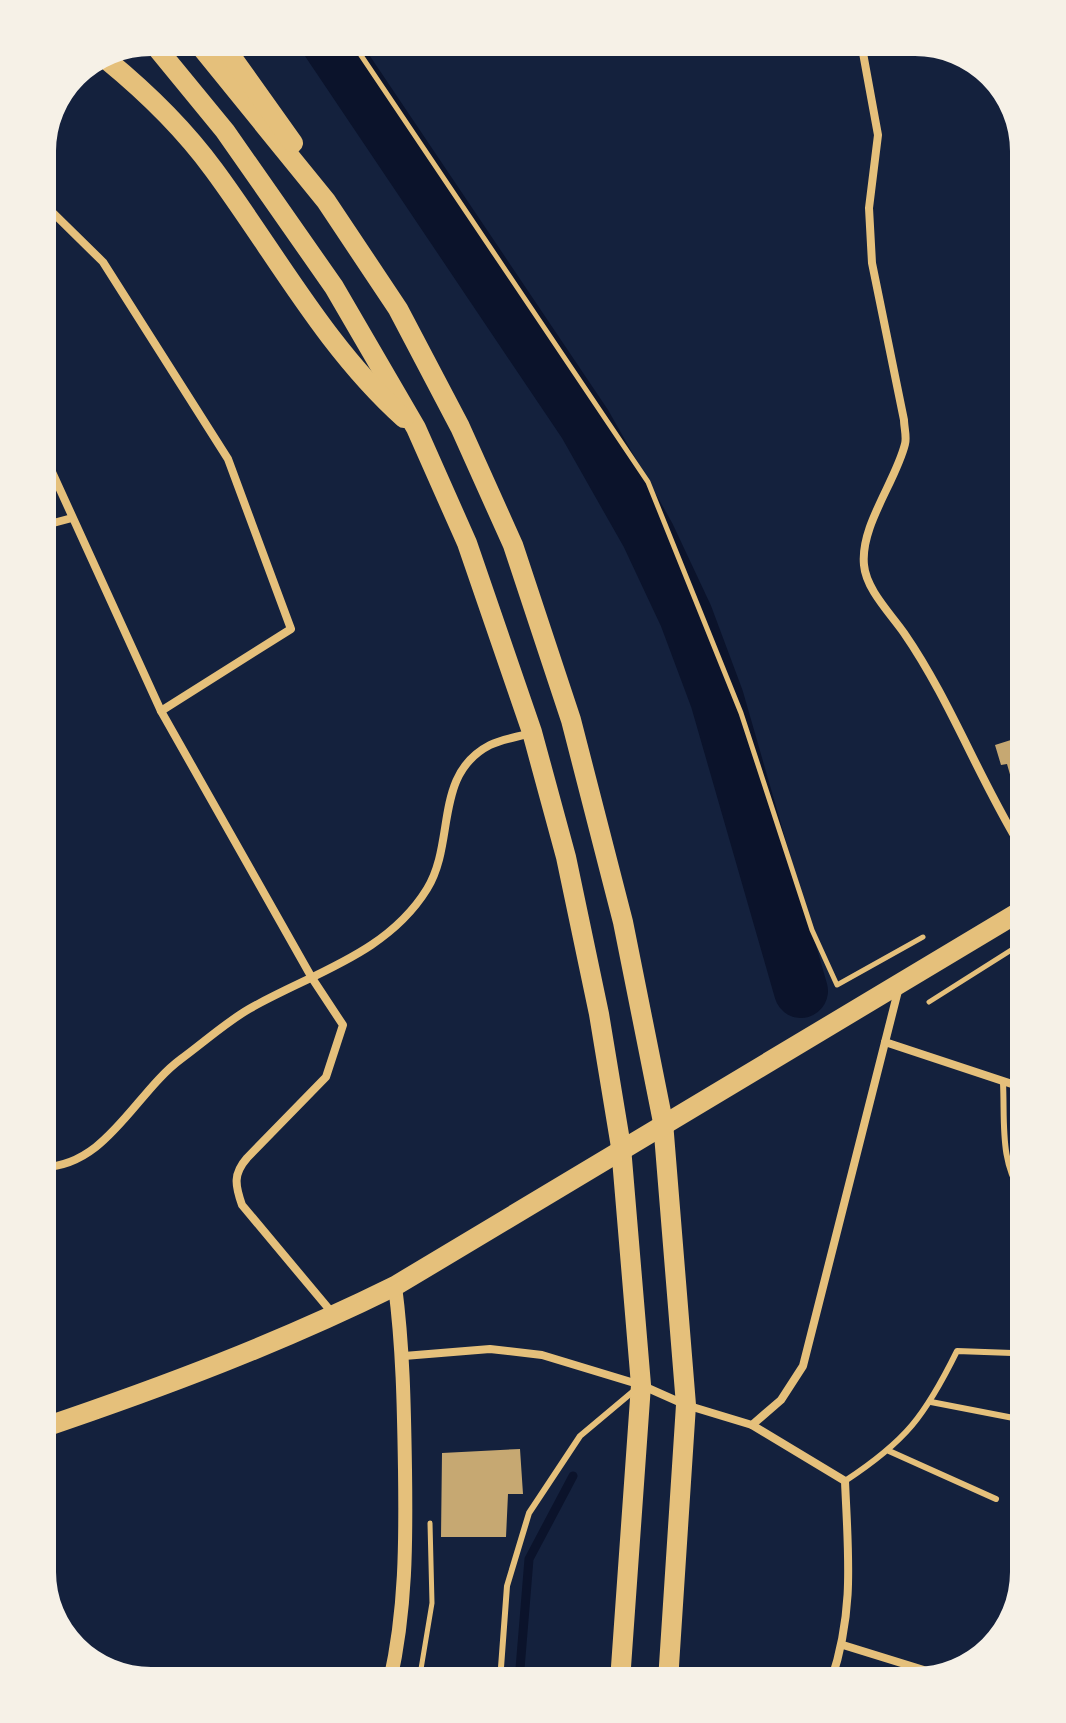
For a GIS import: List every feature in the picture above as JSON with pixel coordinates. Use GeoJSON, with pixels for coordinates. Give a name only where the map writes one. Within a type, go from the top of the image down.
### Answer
{"type":"FeatureCollection","features":[{"type":"Feature","properties":{"kind":"main road"},"geometry":{"type":"LineString","coordinates":[[163,56],[225,131],[325,275],[416,428],[467,543],[532,732],[578,914],[621,1147],[641,1385],[621,1667]]}},
{"type":"Feature","properties":{"kind":"main road"},"geometry":{"type":"LineString","coordinates":[[208,56],[326,201]]}},
{"type":"Feature","properties":{"kind":"main road"},"geometry":{"type":"LineString","coordinates":[[232,56],[280,120],[326,201],[398,309],[460,427],[513,545],[575,735],[623,922],[663,1122],[686,1405],[669,1667]]}},
{"type":"Feature","properties":{"kind":"main road"},"geometry":{"type":"LineString","coordinates":[[112,65],[176,124],[213,168],[338,348],[368,385],[416,428]]}},
{"type":"Feature","properties":{"kind":"main road"},"geometry":{"type":"LineString","coordinates":[[56,1423],[172,1384],[334,1316],[395,1286],[621,1147],[899,987],[1010,918]]}},
{"type":"Feature","properties":{"kind":"street"},"geometry":{"type":"LineString","coordinates":[[864,56],[878,135],[869,208],[872,263],[904,420],[905,444],[883,493],[863,564],[868,581],[919,655],[1010,829]]}},
{"type":"Feature","properties":{"kind":"street"},"geometry":{"type":"LineString","coordinates":[[56,216],[103,262],[228,459],[291,629],[161,711]]}},
{"type":"Feature","properties":{"kind":"street"},"geometry":{"type":"LineString","coordinates":[[56,482],[161,711],[312,978],[343,1025],[340,1044],[326,1077],[237,1170],[236,1186],[242,1205],[334,1316]]}},
{"type":"Feature","properties":{"kind":"street"},"geometry":{"type":"LineString","coordinates":[[56,522],[72,518]]}},
{"type":"Feature","properties":{"kind":"street"},"geometry":{"type":"LineString","coordinates":[[56,1164],[81,1160],[108,1136],[164,1072],[247,1010],[349,961],[410,914],[429,885],[442,849],[452,787],[464,763],[490,744],[532,732]]}},
{"type":"Feature","properties":{"kind":"street"},"geometry":{"type":"LineString","coordinates":[[752,1425],[781,1400],[803,1366],[899,987]]}},
{"type":"Feature","properties":{"kind":"street"},"geometry":{"type":"LineString","coordinates":[[885,1042],[1010,1085]]}},
{"type":"Feature","properties":{"kind":"street"},"geometry":{"type":"LineString","coordinates":[[393,1667],[402,1624],[407,1561],[404,1356],[395,1286]]}},
{"type":"Feature","properties":{"kind":"street"},"geometry":{"type":"LineString","coordinates":[[404,1356],[490,1349],[542,1355],[641,1385],[686,1405],[752,1425],[845,1481],[851,1595],[843,1645],[836,1667]]}},
{"type":"Feature","properties":{"kind":"street"},"geometry":{"type":"LineString","coordinates":[[843,1645],[914,1667]]}},
{"type":"Feature","properties":{"kind":"lane"},"geometry":{"type":"LineString","coordinates":[[1003,1083],[1010,1174]]}},
{"type":"Feature","properties":{"kind":"lane"},"geometry":{"type":"LineString","coordinates":[[845,1481],[889,1451],[931,1402],[957,1351],[1010,1353]]}},
{"type":"Feature","properties":{"kind":"lane"},"geometry":{"type":"LineString","coordinates":[[501,1667],[507,1586],[529,1513],[580,1436],[641,1385]]}},
{"type":"Feature","properties":{"kind":"lane"},"geometry":{"type":"LineString","coordinates":[[931,1402],[1010,1417]]}},
{"type":"Feature","properties":{"kind":"lane"},"geometry":{"type":"LineString","coordinates":[[889,1451],[996,1499]]}},
{"type":"Feature","properties":{"kind":"path"},"geometry":{"type":"LineString","coordinates":[[361,56],[648,482],[741,713],[812,930],[837,985],[931,933]]}},
{"type":"Feature","properties":{"kind":"path"},"geometry":{"type":"LineString","coordinates":[[929,1002],[1010,951]]}},
{"type":"Feature","properties":{"kind":"building"},"geometry":{"type":"Polygon","coordinates":[[[1010,740],[1010,774],[1007,764],[1001,765],[995,745],[1010,740]]]}},
{"type":"Feature","properties":{"kind":"building"},"geometry":{"type":"Polygon","coordinates":[[[520,1449],[523,1494],[508,1494],[506,1537],[441,1537],[442,1453],[520,1449]]]}},
{"type":"Feature","properties":{"kind":"waterway"},"geometry":{"type":"LineString","coordinates":[[337,56],[585,424],[648,535],[686,616],[717,699],[801,991]]}},
{"type":"Feature","properties":{"kind":"waterway"},"geometry":{"type":"LineString","coordinates":[[520,1667],[529,1559],[573,1476]]}}]}
